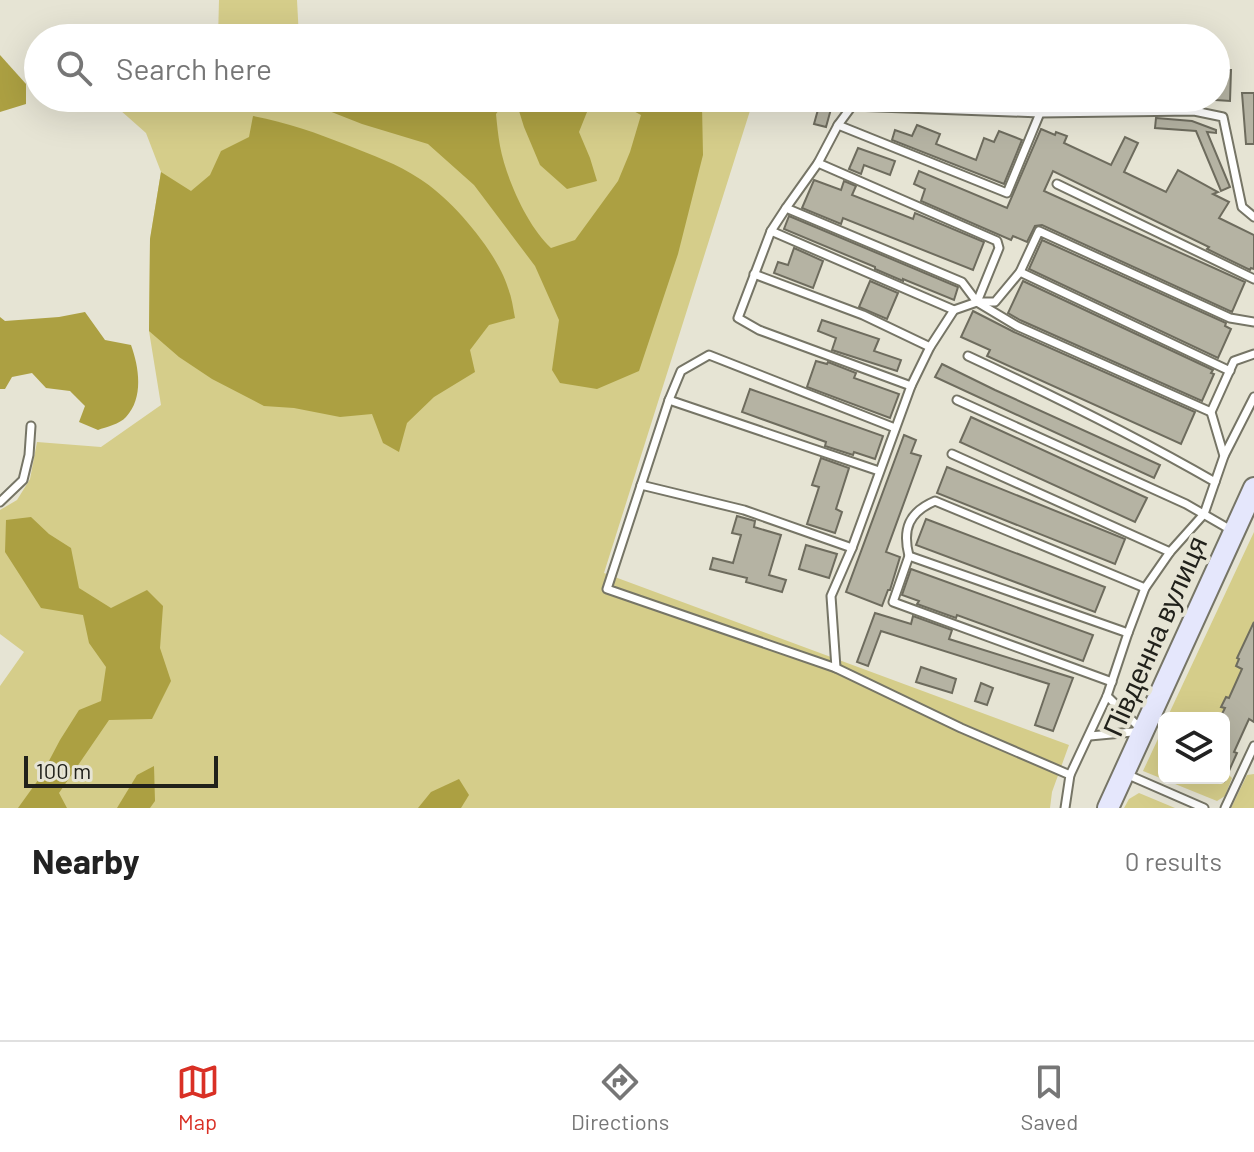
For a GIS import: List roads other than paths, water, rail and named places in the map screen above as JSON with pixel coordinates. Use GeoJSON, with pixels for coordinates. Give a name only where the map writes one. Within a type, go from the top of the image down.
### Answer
{"type":"FeatureCollection","features":[{"type":"Feature","properties":{"kind":"street","name":"Південна вулиця"},"geometry":{"type":"LineString","coordinates":[[1108,808],[1253,493]]}},
{"type":"Feature","properties":{"kind":"lane"},"geometry":{"type":"LineString","coordinates":[[848,112],[818,163],[771,231],[738,318],[759,330],[911,386]]}},
{"type":"Feature","properties":{"kind":"lane"},"geometry":{"type":"LineString","coordinates":[[1013,112],[1117,112]]}},
{"type":"Feature","properties":{"kind":"lane"},"geometry":{"type":"LineString","coordinates":[[1199,112],[1223,117],[1242,207],[1254,217]]}},
{"type":"Feature","properties":{"kind":"lane"},"geometry":{"type":"LineString","coordinates":[[838,125],[1007,193],[1040,113]]}},
{"type":"Feature","properties":{"kind":"lane"},"geometry":{"type":"LineString","coordinates":[[818,163],[997,241],[999,248],[977,302]]}},
{"type":"Feature","properties":{"kind":"lane"},"geometry":{"type":"LineString","coordinates":[[1057,184],[1254,279]]}},
{"type":"Feature","properties":{"kind":"lane"},"geometry":{"type":"LineString","coordinates":[[786,208],[962,282],[977,302],[1017,326],[1211,412]]}},
{"type":"Feature","properties":{"kind":"lane"},"geometry":{"type":"LineString","coordinates":[[771,231],[954,310]]}},
{"type":"Feature","properties":{"kind":"lane"},"geometry":{"type":"LineString","coordinates":[[836,668],[831,596],[852,548],[911,386],[930,347],[954,310],[977,302],[995,302],[1020,272],[1039,231],[1230,318],[1254,322]]}},
{"type":"Feature","properties":{"kind":"lane"},"geometry":{"type":"LineString","coordinates":[[1020,272],[1230,371]]}},
{"type":"Feature","properties":{"kind":"lane"},"geometry":{"type":"LineString","coordinates":[[754,274],[863,315],[930,347]]}},
{"type":"Feature","properties":{"kind":"lane"},"geometry":{"type":"LineString","coordinates":[[1224,456],[1211,412],[1234,361],[1254,354]]}},
{"type":"Feature","properties":{"kind":"lane"},"geometry":{"type":"LineString","coordinates":[[895,428],[709,355],[681,371],[607,589],[836,668],[961,728],[1070,775]]}},
{"type":"Feature","properties":{"kind":"lane"},"geometry":{"type":"LineString","coordinates":[[968,356],[1166,453],[1215,482]]}},
{"type":"Feature","properties":{"kind":"lane"},"geometry":{"type":"LineString","coordinates":[[1065,808],[1070,775],[1107,696],[1145,588],[1170,552],[1204,514],[1224,456],[1254,397]]}},
{"type":"Feature","properties":{"kind":"lane"},"geometry":{"type":"LineString","coordinates":[[669,400],[879,471]]}},
{"type":"Feature","properties":{"kind":"lane"},"geometry":{"type":"LineString","coordinates":[[957,400],[1186,504],[1233,531]]}},
{"type":"Feature","properties":{"kind":"lane"},"geometry":{"type":"LineString","coordinates":[[0,502],[23,480],[31,426]]}},
{"type":"Feature","properties":{"kind":"lane"},"geometry":{"type":"LineString","coordinates":[[952,454],[1170,552]]}},
{"type":"Feature","properties":{"kind":"lane"},"geometry":{"type":"LineString","coordinates":[[641,485],[744,510],[852,548]]}},
{"type":"Feature","properties":{"kind":"lane"},"geometry":{"type":"LineString","coordinates":[[1112,682],[893,602],[909,556],[906,531],[922,506],[935,501],[1145,588]]}},
{"type":"Feature","properties":{"kind":"lane"},"geometry":{"type":"LineString","coordinates":[[909,556],[1128,633]]}},
{"type":"Feature","properties":{"kind":"lane"},"geometry":{"type":"LineString","coordinates":[[1107,696],[1143,731]]}},
{"type":"Feature","properties":{"kind":"lane"},"geometry":{"type":"LineString","coordinates":[[1090,736],[1143,731]]}},
{"type":"Feature","properties":{"kind":"lane"},"geometry":{"type":"LineString","coordinates":[[1225,808],[1254,746]]}},
{"type":"Feature","properties":{"kind":"lane"},"geometry":{"type":"LineString","coordinates":[[1124,773],[1204,808]]}}]}
